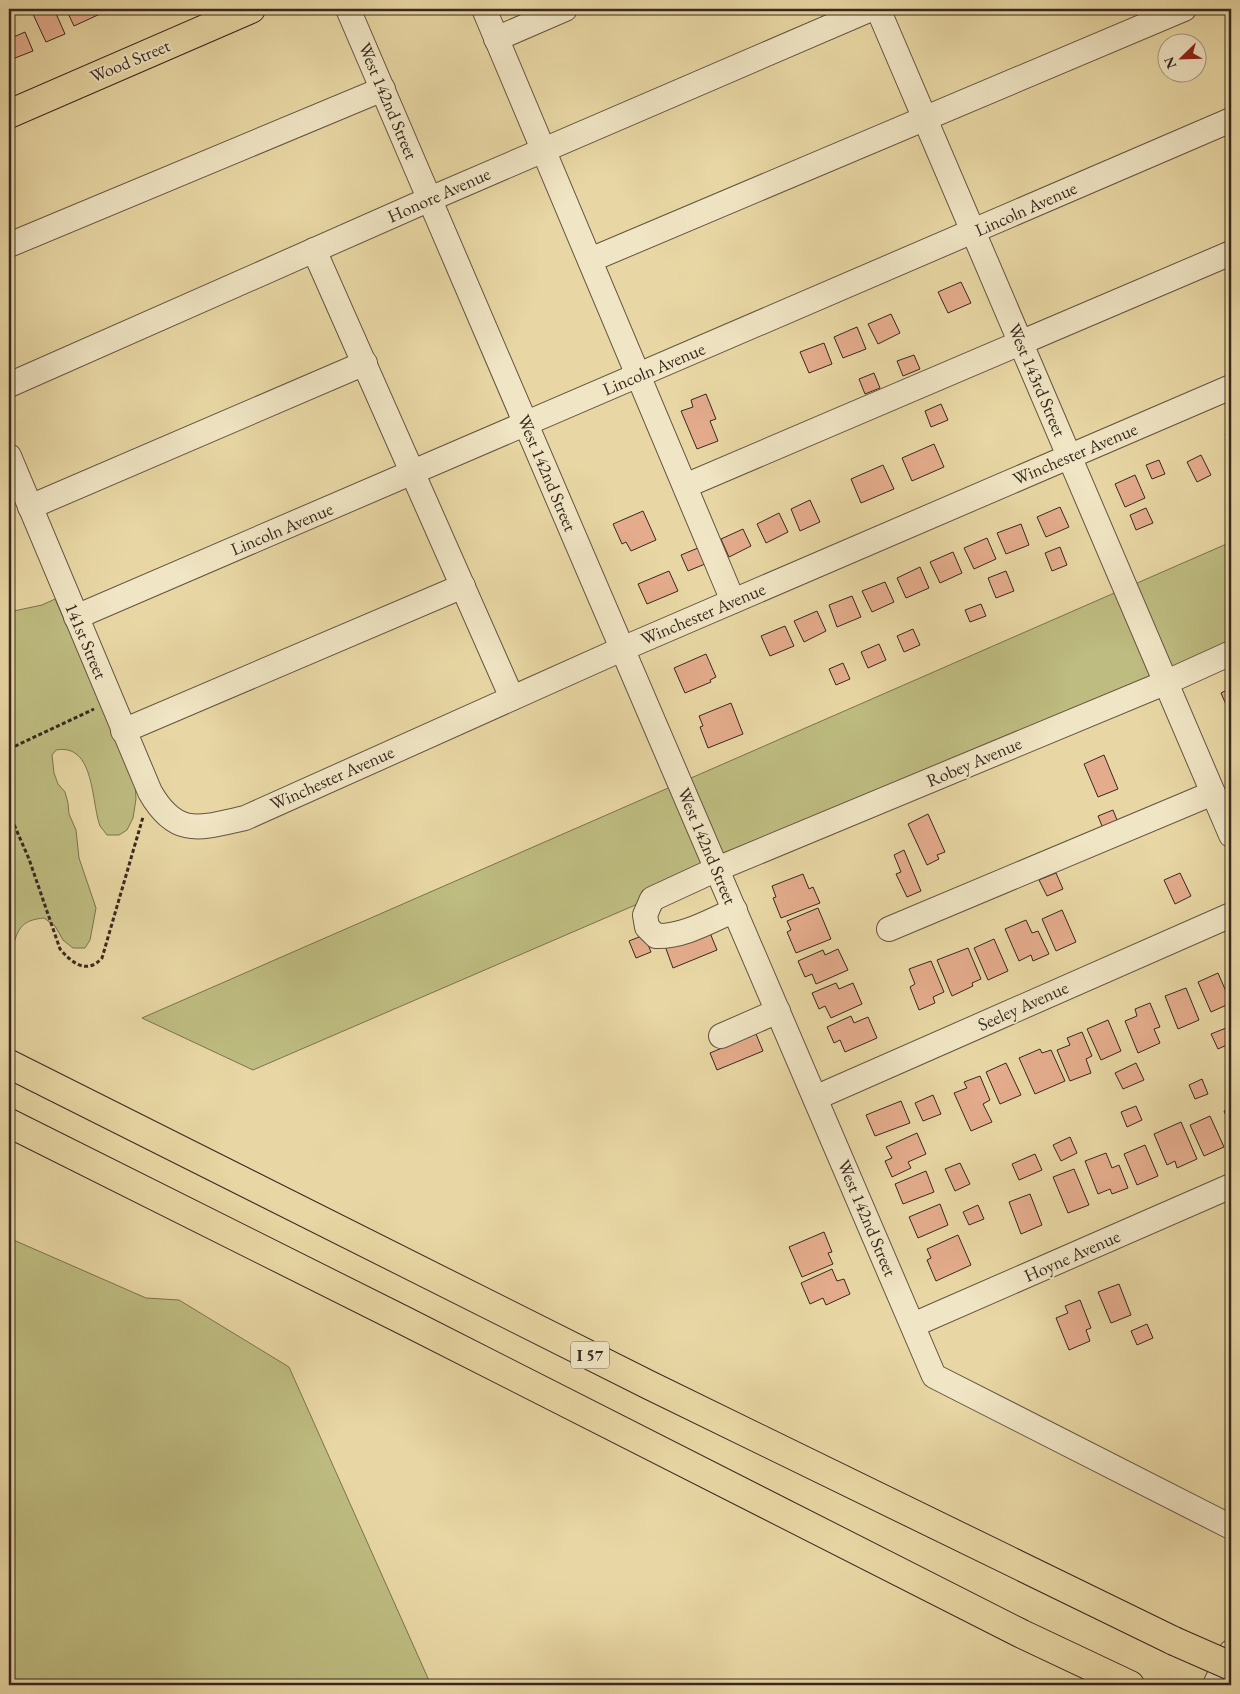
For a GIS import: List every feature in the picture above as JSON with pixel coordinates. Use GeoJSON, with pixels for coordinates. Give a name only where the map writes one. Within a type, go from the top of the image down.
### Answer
{"type":"FeatureCollection","features":[{"type":"Feature","properties":{"kind":"main road","name":"Wood Street"},"geometry":{"type":"LineString","coordinates":[[9,114],[251,9]]}},
{"type":"Feature","properties":{"kind":"main road","name":"I 57"},"geometry":{"type":"LineString","coordinates":[[9,1064],[649,1385],[1174,1641],[1231,1666]]}},
{"type":"Feature","properties":{"kind":"main road"},"geometry":{"type":"LineString","coordinates":[[9,1123],[406,1321],[1022,1634],[1130,1685]]}},
{"type":"Feature","properties":{"kind":"street","name":"West 142nd Street"},"geometry":{"type":"LineString","coordinates":[[348,9],[934,1376],[1231,1527]]}},
{"type":"Feature","properties":{"kind":"street"},"geometry":{"type":"LineString","coordinates":[[484,9],[733,601]]}},
{"type":"Feature","properties":{"kind":"street"},"geometry":{"type":"LineString","coordinates":[[496,39],[565,9]]}},
{"type":"Feature","properties":{"kind":"street","name":"Honore Avenue"},"geometry":{"type":"LineString","coordinates":[[9,385],[430,199],[871,9]]}},
{"type":"Feature","properties":{"kind":"street","name":"West 143rd Street"},"geometry":{"type":"LineString","coordinates":[[878,9],[1231,834]]}},
{"type":"Feature","properties":{"kind":"street"},"geometry":{"type":"LineString","coordinates":[[590,260],[1184,9]]}},
{"type":"Feature","properties":{"kind":"street"},"geometry":{"type":"LineString","coordinates":[[9,245],[383,89]]}},
{"type":"Feature","properties":{"kind":"street","name":"Lincoln Avenue"},"geometry":{"type":"LineString","coordinates":[[76,617],[1231,120]]}},
{"type":"Feature","properties":{"kind":"street"},"geometry":{"type":"LineString","coordinates":[[314,250],[512,698]]}},
{"type":"Feature","properties":{"kind":"street"},"geometry":{"type":"LineString","coordinates":[[685,486],[1231,253]]}},
{"type":"Feature","properties":{"kind":"street"},"geometry":{"type":"LineString","coordinates":[[30,507],[365,363]]}},
{"type":"Feature","properties":{"kind":"street","name":"Winchester Avenue"},"geometry":{"type":"LineString","coordinates":[[173,820],[184,826],[197,827],[245,818],[622,649],[1231,387]]}},
{"type":"Feature","properties":{"kind":"street","name":"141st Street"},"geometry":{"type":"LineString","coordinates":[[9,456],[150,792],[162,811],[173,820]]}},
{"type":"Feature","properties":{"kind":"street"},"geometry":{"type":"LineString","coordinates":[[124,731],[463,586]]}},
{"type":"Feature","properties":{"kind":"street","name":"Robey Avenue"},"geometry":{"type":"LineString","coordinates":[[734,910],[706,923],[669,936],[656,936],[647,927],[645,914],[652,899],[717,869],[1167,682],[1231,653]]}},
{"type":"Feature","properties":{"kind":"street"},"geometry":{"type":"LineString","coordinates":[[890,929],[1213,793]]}},
{"type":"Feature","properties":{"kind":"street","name":"Seeley Avenue"},"geometry":{"type":"LineString","coordinates":[[815,1098],[1231,915]]}},
{"type":"Feature","properties":{"kind":"street"},"geometry":{"type":"LineString","coordinates":[[721,1036],[778,1011]]}},
{"type":"Feature","properties":{"kind":"street","name":"Hoyne Avenue"},"geometry":{"type":"LineString","coordinates":[[912,1325],[1231,1186]]}},
{"type":"Feature","properties":{"kind":"street"},"geometry":{"type":"LineString","coordinates":[[1215,1685],[1231,1652]]}},
{"type":"Feature","properties":{"kind":"path"},"geometry":{"type":"LineString","coordinates":[[9,749],[111,701]]}},
{"type":"Feature","properties":{"kind":"path"},"geometry":{"type":"LineString","coordinates":[[9,813],[29,859],[60,949],[70,960],[89,967],[96,965],[102,958],[150,792]]}},
{"type":"Feature","properties":{"kind":"shaded area"},"geometry":{"type":"Polygon","coordinates":[[[1231,542],[1231,648],[253,1070],[142,1018],[1231,542]]]}},
{"type":"Feature","properties":{"kind":"shaded area"},"geometry":{"type":"Polygon","coordinates":[[[55,599],[93,680],[135,781],[136,799],[133,818],[127,830],[119,835],[107,835],[100,826],[85,765],[78,756],[69,750],[56,750],[52,755],[54,773],[58,784],[65,792],[69,814],[76,830],[79,858],[96,908],[90,940],[85,948],[73,948],[63,940],[55,926],[44,918],[26,923],[19,930],[13,947],[9,949],[9,612],[42,605],[55,599]]]}},
{"type":"Feature","properties":{"kind":"shaded area"},"geometry":{"type":"Polygon","coordinates":[[[9,1238],[146,1298],[179,1300],[289,1367],[431,1685],[9,1685],[9,1238]]]}},
{"type":"Feature","properties":{"kind":"building"},"geometry":{"type":"Polygon","coordinates":[[[40,9],[54,9],[65,34],[46,42],[32,12],[40,9]]]}},
{"type":"Feature","properties":{"kind":"building"},"geometry":{"type":"Polygon","coordinates":[[[66,9],[97,9],[100,14],[74,26],[66,9]]]}},
{"type":"Feature","properties":{"kind":"building"},"geometry":{"type":"Polygon","coordinates":[[[25,32],[33,51],[15,58],[9,39],[25,32]]]}},
{"type":"Feature","properties":{"kind":"building"},"geometry":{"type":"Polygon","coordinates":[[[961,282],[971,303],[948,313],[938,292],[961,282]]]}},
{"type":"Feature","properties":{"kind":"building"},"geometry":{"type":"Polygon","coordinates":[[[891,314],[900,333],[878,344],[868,324],[891,314]]]}},
{"type":"Feature","properties":{"kind":"building"},"geometry":{"type":"Polygon","coordinates":[[[857,327],[866,349],[843,358],[834,337],[857,327]]]}},
{"type":"Feature","properties":{"kind":"building"},"geometry":{"type":"Polygon","coordinates":[[[824,343],[832,364],[809,373],[800,352],[824,343]]]}},
{"type":"Feature","properties":{"kind":"building"},"geometry":{"type":"Polygon","coordinates":[[[914,355],[920,369],[903,376],[897,361],[914,355]]]}},
{"type":"Feature","properties":{"kind":"building"},"geometry":{"type":"Polygon","coordinates":[[[874,373],[880,388],[865,394],[859,379],[874,373]]]}},
{"type":"Feature","properties":{"kind":"building"},"geometry":{"type":"Polygon","coordinates":[[[706,394],[716,419],[710,421],[718,441],[697,449],[681,411],[693,407],[691,400],[706,394]]]}},
{"type":"Feature","properties":{"kind":"building"},"geometry":{"type":"Polygon","coordinates":[[[941,404],[948,420],[931,427],[925,411],[941,404]]]}},
{"type":"Feature","properties":{"kind":"building"},"geometry":{"type":"Polygon","coordinates":[[[1231,431],[1231,448],[1225,434],[1231,431]]]}},
{"type":"Feature","properties":{"kind":"building"},"geometry":{"type":"Polygon","coordinates":[[[934,444],[944,467],[912,481],[902,458],[934,444]]]}},
{"type":"Feature","properties":{"kind":"building"},"geometry":{"type":"Polygon","coordinates":[[[1201,455],[1211,475],[1197,482],[1187,462],[1201,455]]]}},
{"type":"Feature","properties":{"kind":"building"},"geometry":{"type":"Polygon","coordinates":[[[1159,460],[1165,474],[1152,479],[1146,465],[1159,460]]]}},
{"type":"Feature","properties":{"kind":"building"},"geometry":{"type":"Polygon","coordinates":[[[883,465],[894,489],[861,503],[851,479],[883,465]]]}},
{"type":"Feature","properties":{"kind":"building"},"geometry":{"type":"Polygon","coordinates":[[[1135,475],[1145,498],[1125,507],[1115,484],[1135,475]]]}},
{"type":"Feature","properties":{"kind":"building"},"geometry":{"type":"Polygon","coordinates":[[[810,500],[820,522],[800,531],[791,509],[810,500]]]}},
{"type":"Feature","properties":{"kind":"building"},"geometry":{"type":"Polygon","coordinates":[[[1060,507],[1069,527],[1046,537],[1037,517],[1060,507]]]}},
{"type":"Feature","properties":{"kind":"building"},"geometry":{"type":"Polygon","coordinates":[[[1146,508],[1153,523],[1136,530],[1130,515],[1146,508]]]}},
{"type":"Feature","properties":{"kind":"building"},"geometry":{"type":"Polygon","coordinates":[[[643,511],[656,540],[631,551],[626,542],[622,544],[613,524],[643,511]]]}},
{"type":"Feature","properties":{"kind":"building"},"geometry":{"type":"Polygon","coordinates":[[[779,513],[788,532],[766,543],[757,524],[779,513]]]}},
{"type":"Feature","properties":{"kind":"building"},"geometry":{"type":"Polygon","coordinates":[[[1021,524],[1029,545],[1006,554],[997,533],[1021,524]]]}},
{"type":"Feature","properties":{"kind":"building"},"geometry":{"type":"Polygon","coordinates":[[[743,529],[751,546],[729,557],[721,539],[743,529]]]}},
{"type":"Feature","properties":{"kind":"building"},"geometry":{"type":"Polygon","coordinates":[[[987,538],[996,559],[974,569],[964,548],[987,538]]]}},
{"type":"Feature","properties":{"kind":"building"},"geometry":{"type":"Polygon","coordinates":[[[1060,547],[1067,565],[1052,571],[1045,553],[1060,547]]]}},
{"type":"Feature","properties":{"kind":"building"},"geometry":{"type":"Polygon","coordinates":[[[698,548],[705,564],[688,571],[681,555],[698,548]]]}},
{"type":"Feature","properties":{"kind":"building"},"geometry":{"type":"Polygon","coordinates":[[[953,552],[962,573],[940,583],[930,562],[953,552]]]}},
{"type":"Feature","properties":{"kind":"building"},"geometry":{"type":"Polygon","coordinates":[[[920,567],[929,588],[906,598],[897,578],[920,567]]]}},
{"type":"Feature","properties":{"kind":"building"},"geometry":{"type":"Polygon","coordinates":[[[669,571],[678,591],[647,604],[638,584],[669,571]]]}},
{"type":"Feature","properties":{"kind":"building"},"geometry":{"type":"Polygon","coordinates":[[[1006,571],[1014,591],[996,598],[988,578],[1006,571]]]}},
{"type":"Feature","properties":{"kind":"building"},"geometry":{"type":"Polygon","coordinates":[[[885,582],[894,602],[872,612],[862,591],[885,582]]]}},
{"type":"Feature","properties":{"kind":"building"},"geometry":{"type":"Polygon","coordinates":[[[852,596],[861,617],[837,627],[829,605],[852,596]]]}},
{"type":"Feature","properties":{"kind":"building"},"geometry":{"type":"Polygon","coordinates":[[[981,604],[986,616],[970,622],[965,610],[981,604]]]}},
{"type":"Feature","properties":{"kind":"building"},"geometry":{"type":"Polygon","coordinates":[[[817,611],[826,631],[804,642],[794,621],[817,611]]]}},
{"type":"Feature","properties":{"kind":"building"},"geometry":{"type":"Polygon","coordinates":[[[785,626],[794,646],[770,656],[761,636],[785,626]]]}},
{"type":"Feature","properties":{"kind":"building"},"geometry":{"type":"Polygon","coordinates":[[[913,629],[920,645],[904,652],[897,636],[913,629]]]}},
{"type":"Feature","properties":{"kind":"building"},"geometry":{"type":"Polygon","coordinates":[[[879,644],[886,660],[868,668],[861,652],[879,644]]]}},
{"type":"Feature","properties":{"kind":"building"},"geometry":{"type":"Polygon","coordinates":[[[706,654],[716,677],[710,680],[711,682],[685,693],[674,668],[706,654]]]}},
{"type":"Feature","properties":{"kind":"building"},"geometry":{"type":"Polygon","coordinates":[[[843,663],[850,679],[836,685],[829,669],[843,663]]]}},
{"type":"Feature","properties":{"kind":"building"},"geometry":{"type":"Polygon","coordinates":[[[1231,688],[1231,716],[1221,693],[1231,688]]]}},
{"type":"Feature","properties":{"kind":"building"},"geometry":{"type":"Polygon","coordinates":[[[731,703],[743,734],[708,748],[700,727],[703,726],[699,716],[731,703]]]}},
{"type":"Feature","properties":{"kind":"building"},"geometry":{"type":"Polygon","coordinates":[[[1104,755],[1118,789],[1098,797],[1084,764],[1104,755]]]}},
{"type":"Feature","properties":{"kind":"building"},"geometry":{"type":"Polygon","coordinates":[[[1113,810],[1119,825],[1104,831],[1098,816],[1113,810]]]}},
{"type":"Feature","properties":{"kind":"building"},"geometry":{"type":"Polygon","coordinates":[[[928,814],[945,852],[937,855],[939,859],[927,865],[908,824],[928,814]]]}},
{"type":"Feature","properties":{"kind":"building"},"geometry":{"type":"Polygon","coordinates":[[[904,850],[921,891],[907,897],[896,874],[901,872],[894,855],[904,850]]]}},
{"type":"Feature","properties":{"kind":"building"},"geometry":{"type":"Polygon","coordinates":[[[1056,873],[1063,889],[1047,896],[1039,880],[1056,873]]]}},
{"type":"Feature","properties":{"kind":"building"},"geometry":{"type":"Polygon","coordinates":[[[1180,873],[1191,896],[1175,904],[1164,880],[1180,873]]]}},
{"type":"Feature","properties":{"kind":"building"},"geometry":{"type":"Polygon","coordinates":[[[803,874],[809,889],[813,887],[820,903],[781,918],[773,898],[776,897],[772,886],[803,874]]]}},
{"type":"Feature","properties":{"kind":"building"},"geometry":{"type":"Polygon","coordinates":[[[818,908],[831,939],[796,953],[787,932],[791,930],[787,921],[818,908]]]}},
{"type":"Feature","properties":{"kind":"building"},"geometry":{"type":"Polygon","coordinates":[[[1062,910],[1076,942],[1056,951],[1042,919],[1062,910]]]}},
{"type":"Feature","properties":{"kind":"building"},"geometry":{"type":"Polygon","coordinates":[[[1026,920],[1032,933],[1038,931],[1049,954],[1033,961],[1031,955],[1019,961],[1005,929],[1026,920]]]}},
{"type":"Feature","properties":{"kind":"building"},"geometry":{"type":"Polygon","coordinates":[[[708,928],[717,950],[673,968],[665,946],[708,928]]]}},
{"type":"Feature","properties":{"kind":"building"},"geometry":{"type":"Polygon","coordinates":[[[644,935],[651,952],[636,958],[629,941],[644,935]]]}},
{"type":"Feature","properties":{"kind":"building"},"geometry":{"type":"Polygon","coordinates":[[[994,939],[1008,971],[988,980],[974,948],[994,939]]]}},
{"type":"Feature","properties":{"kind":"building"},"geometry":{"type":"Polygon","coordinates":[[[968,948],[981,979],[972,983],[973,986],[952,996],[937,960],[968,948]]]}},
{"type":"Feature","properties":{"kind":"building"},"geometry":{"type":"Polygon","coordinates":[[[838,949],[848,970],[816,984],[812,974],[805,977],[798,961],[823,950],[825,955],[838,949]]]}},
{"type":"Feature","properties":{"kind":"building"},"geometry":{"type":"Polygon","coordinates":[[[931,961],[944,992],[933,997],[935,1003],[919,1010],[910,987],[915,984],[909,969],[931,961]]]}},
{"type":"Feature","properties":{"kind":"building"},"geometry":{"type":"Polygon","coordinates":[[[1218,973],[1231,1003],[1211,1012],[1198,982],[1218,973]]]}},
{"type":"Feature","properties":{"kind":"building"},"geometry":{"type":"Polygon","coordinates":[[[836,983],[839,989],[853,983],[862,1004],[831,1018],[825,1006],[819,1009],[812,993],[836,983]]]}},
{"type":"Feature","properties":{"kind":"building"},"geometry":{"type":"Polygon","coordinates":[[[1186,988],[1199,1020],[1178,1029],[1165,996],[1186,988]]]}},
{"type":"Feature","properties":{"kind":"building"},"geometry":{"type":"Polygon","coordinates":[[[1150,1003],[1160,1027],[1154,1029],[1160,1043],[1138,1053],[1125,1021],[1137,1016],[1135,1009],[1150,1003]]]}},
{"type":"Feature","properties":{"kind":"building"},"geometry":{"type":"Polygon","coordinates":[[[851,1016],[854,1023],[868,1017],[877,1038],[845,1052],[840,1040],[834,1043],[827,1027],[851,1016]]]}},
{"type":"Feature","properties":{"kind":"building"},"geometry":{"type":"Polygon","coordinates":[[[1108,1020],[1121,1051],[1101,1060],[1087,1029],[1108,1020]]]}},
{"type":"Feature","properties":{"kind":"building"},"geometry":{"type":"Polygon","coordinates":[[[1226,1028],[1231,1038],[1231,1043],[1218,1049],[1211,1034],[1226,1028]]]}},
{"type":"Feature","properties":{"kind":"building"},"geometry":{"type":"Polygon","coordinates":[[[1082,1032],[1092,1056],[1086,1059],[1091,1073],[1070,1081],[1057,1050],[1070,1045],[1067,1038],[1082,1032]]]}},
{"type":"Feature","properties":{"kind":"building"},"geometry":{"type":"Polygon","coordinates":[[[756,1034],[763,1051],[717,1070],[710,1053],[756,1034]]]}},
{"type":"Feature","properties":{"kind":"building"},"geometry":{"type":"Polygon","coordinates":[[[1040,1049],[1042,1053],[1051,1050],[1065,1081],[1035,1094],[1019,1058],[1040,1049]]]}},
{"type":"Feature","properties":{"kind":"building"},"geometry":{"type":"Polygon","coordinates":[[[1006,1063],[1021,1095],[1000,1104],[986,1072],[1006,1063]]]}},
{"type":"Feature","properties":{"kind":"building"},"geometry":{"type":"Polygon","coordinates":[[[1136,1063],[1144,1080],[1123,1089],[1115,1073],[1136,1063]]]}},
{"type":"Feature","properties":{"kind":"building"},"geometry":{"type":"Polygon","coordinates":[[[980,1076],[990,1100],[983,1104],[992,1122],[971,1131],[954,1093],[967,1088],[964,1082],[980,1076]]]}},
{"type":"Feature","properties":{"kind":"building"},"geometry":{"type":"Polygon","coordinates":[[[1202,1079],[1208,1094],[1195,1099],[1189,1085],[1202,1079]]]}},
{"type":"Feature","properties":{"kind":"building"},"geometry":{"type":"Polygon","coordinates":[[[933,1095],[941,1114],[923,1121],[915,1103],[933,1095]]]}},
{"type":"Feature","properties":{"kind":"building"},"geometry":{"type":"Polygon","coordinates":[[[901,1101],[910,1123],[875,1136],[866,1115],[901,1101]]]}},
{"type":"Feature","properties":{"kind":"building"},"geometry":{"type":"Polygon","coordinates":[[[1136,1106],[1142,1120],[1127,1127],[1121,1112],[1136,1106]]]}},
{"type":"Feature","properties":{"kind":"building"},"geometry":{"type":"Polygon","coordinates":[[[1231,1108],[1231,1127],[1224,1111],[1231,1108]]]}},
{"type":"Feature","properties":{"kind":"building"},"geometry":{"type":"Polygon","coordinates":[[[1210,1116],[1224,1147],[1204,1156],[1190,1125],[1210,1116]]]}},
{"type":"Feature","properties":{"kind":"building"},"geometry":{"type":"Polygon","coordinates":[[[1181,1122],[1197,1159],[1177,1168],[1175,1161],[1167,1165],[1154,1134],[1181,1122]]]}},
{"type":"Feature","properties":{"kind":"building"},"geometry":{"type":"Polygon","coordinates":[[[917,1133],[926,1154],[908,1162],[911,1168],[892,1177],[885,1161],[892,1158],[886,1147],[917,1133]]]}},
{"type":"Feature","properties":{"kind":"building"},"geometry":{"type":"Polygon","coordinates":[[[1070,1137],[1077,1153],[1061,1161],[1053,1145],[1070,1137]]]}},
{"type":"Feature","properties":{"kind":"building"},"geometry":{"type":"Polygon","coordinates":[[[1145,1145],[1158,1176],[1137,1185],[1124,1154],[1145,1145]]]}},
{"type":"Feature","properties":{"kind":"building"},"geometry":{"type":"Polygon","coordinates":[[[1106,1153],[1112,1168],[1119,1165],[1128,1188],[1112,1194],[1110,1189],[1098,1194],[1085,1161],[1106,1153]]]}},
{"type":"Feature","properties":{"kind":"building"},"geometry":{"type":"Polygon","coordinates":[[[1035,1154],[1042,1170],[1019,1180],[1012,1164],[1035,1154]]]}},
{"type":"Feature","properties":{"kind":"building"},"geometry":{"type":"Polygon","coordinates":[[[960,1163],[970,1184],[955,1191],[945,1169],[960,1163]]]}},
{"type":"Feature","properties":{"kind":"building"},"geometry":{"type":"Polygon","coordinates":[[[1074,1169],[1089,1205],[1068,1213],[1053,1177],[1074,1169]]]}},
{"type":"Feature","properties":{"kind":"building"},"geometry":{"type":"Polygon","coordinates":[[[926,1171],[934,1192],[903,1204],[895,1184],[926,1171]]]}},
{"type":"Feature","properties":{"kind":"building"},"geometry":{"type":"Polygon","coordinates":[[[1030,1194],[1042,1225],[1021,1234],[1009,1202],[1030,1194]]]}},
{"type":"Feature","properties":{"kind":"building"},"geometry":{"type":"Polygon","coordinates":[[[940,1204],[948,1225],[918,1238],[909,1217],[940,1204]]]}},
{"type":"Feature","properties":{"kind":"building"},"geometry":{"type":"Polygon","coordinates":[[[978,1205],[984,1219],[969,1225],[963,1212],[978,1205]]]}},
{"type":"Feature","properties":{"kind":"building"},"geometry":{"type":"Polygon","coordinates":[[[824,1232],[832,1252],[828,1253],[833,1264],[802,1277],[789,1247],[824,1232]]]}},
{"type":"Feature","properties":{"kind":"building"},"geometry":{"type":"Polygon","coordinates":[[[958,1235],[971,1265],[936,1281],[927,1260],[931,1258],[927,1249],[958,1235]]]}},
{"type":"Feature","properties":{"kind":"building"},"geometry":{"type":"Polygon","coordinates":[[[832,1269],[837,1281],[844,1279],[850,1294],[826,1305],[823,1298],[810,1304],[801,1283],[832,1269]]]}},
{"type":"Feature","properties":{"kind":"building"},"geometry":{"type":"Polygon","coordinates":[[[1119,1284],[1131,1315],[1111,1323],[1098,1292],[1119,1284]]]}},
{"type":"Feature","properties":{"kind":"building"},"geometry":{"type":"Polygon","coordinates":[[[1080,1300],[1091,1328],[1086,1330],[1090,1341],[1069,1350],[1056,1318],[1068,1313],[1065,1306],[1080,1300]]]}},
{"type":"Feature","properties":{"kind":"building"},"geometry":{"type":"Polygon","coordinates":[[[1147,1324],[1153,1338],[1137,1345],[1131,1331],[1147,1324]]]}}]}
